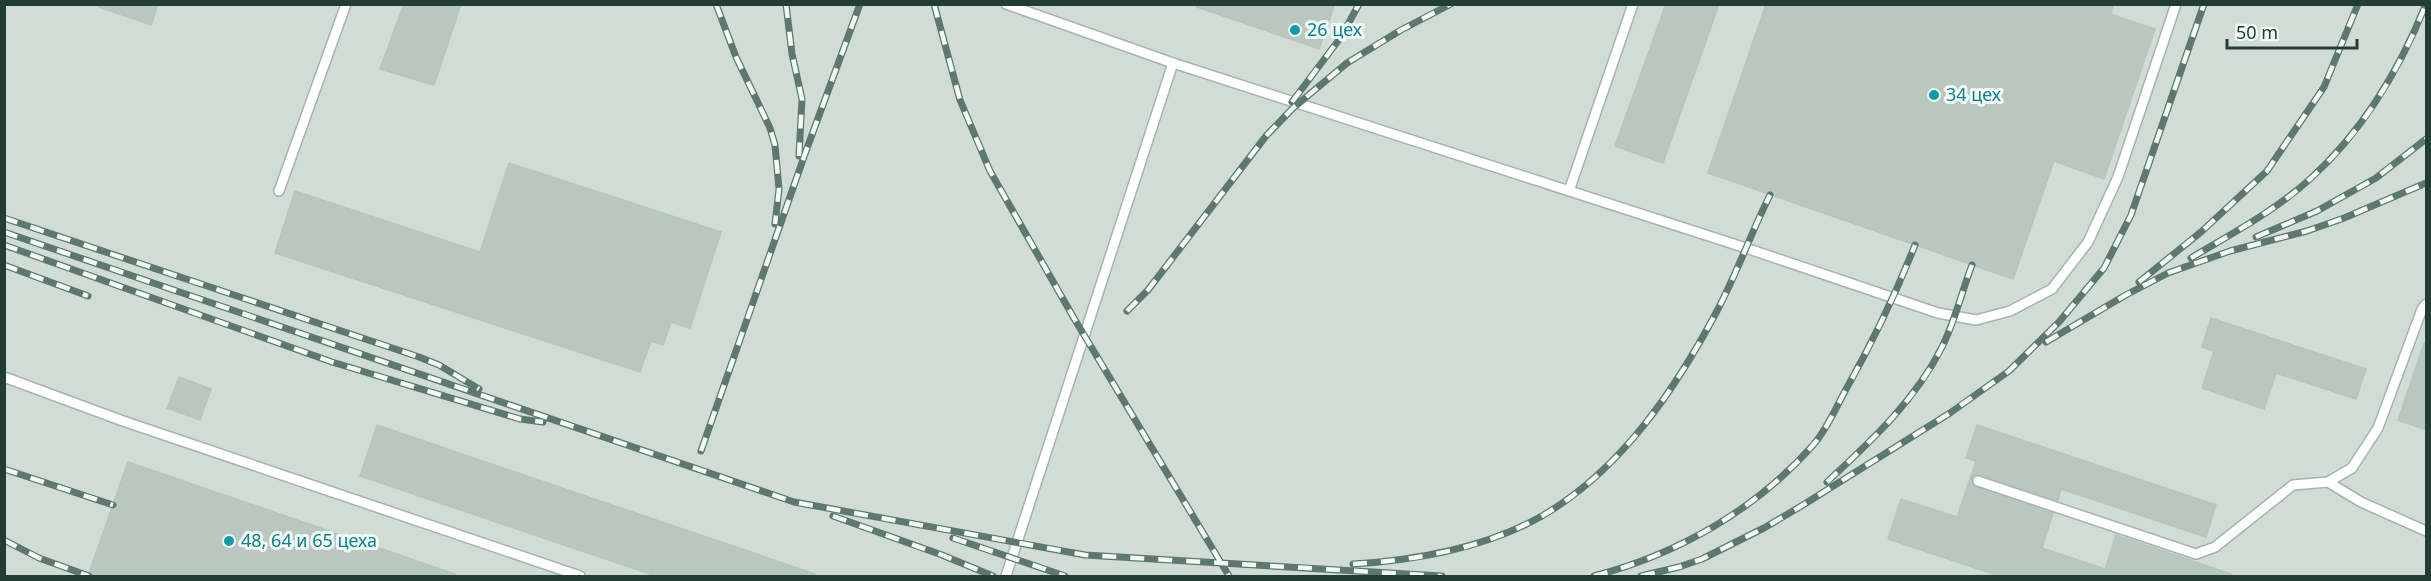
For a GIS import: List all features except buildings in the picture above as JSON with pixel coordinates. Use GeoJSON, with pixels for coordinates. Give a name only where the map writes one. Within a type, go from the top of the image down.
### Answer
{"type":"FeatureCollection","features":[{"type":"Feature","properties":{"kind":"lane"},"geometry":{"type":"LineString","coordinates":[[279,191],[346,4]]}},
{"type":"Feature","properties":{"kind":"lane"},"geometry":{"type":"LineString","coordinates":[[1006,4],[1173,63],[1938,313],[1976,320],[2010,311],[2052,289],[2088,242],[2118,177],[2175,4]]}},
{"type":"Feature","properties":{"kind":"lane"},"geometry":{"type":"LineString","coordinates":[[1569,191],[1633,4]]}},
{"type":"Feature","properties":{"kind":"lane"},"geometry":{"type":"LineString","coordinates":[[1006,576],[1173,63]]}},
{"type":"Feature","properties":{"kind":"lane"},"geometry":{"type":"LineString","coordinates":[[1978,481],[2196,554],[2215,548],[2293,485],[2328,482],[2352,468],[2378,428],[2422,309],[2427,304]]}},
{"type":"Feature","properties":{"kind":"lane"},"geometry":{"type":"LineString","coordinates":[[4,376],[123,421],[580,576]]}},
{"type":"Feature","properties":{"kind":"lane"},"geometry":{"type":"LineString","coordinates":[[2328,482],[2361,502],[2427,531]]}},
{"type":"Feature","properties":{"kind":"shaded area"},"geometry":{"type":"Polygon","coordinates":[[[5,5],[2426,5],[2426,576],[5,576],[5,5]]]}},
{"type":"Feature","properties":{"kind":"railway"},"geometry":{"type":"LineString","coordinates":[[716,4],[736,57],[770,128],[775,145],[779,189],[775,224]]}},
{"type":"Feature","properties":{"kind":"railway"},"geometry":{"type":"LineString","coordinates":[[786,4],[792,54],[802,99],[799,156]]}},
{"type":"Feature","properties":{"kind":"railway"},"geometry":{"type":"LineString","coordinates":[[701,451],[860,4]]}},
{"type":"Feature","properties":{"kind":"railway"},"geometry":{"type":"LineString","coordinates":[[934,4],[960,100],[990,171],[1075,320],[1229,576]]}},
{"type":"Feature","properties":{"kind":"railway"},"geometry":{"type":"LineString","coordinates":[[1292,102],[1341,37],[1359,4]]}},
{"type":"Feature","properties":{"kind":"railway"},"geometry":{"type":"LineString","coordinates":[[1127,311],[1148,290],[1266,136],[1293,108],[1347,63],[1401,30],[1451,4]]}},
{"type":"Feature","properties":{"kind":"railway"},"geometry":{"type":"LineString","coordinates":[[1641,576],[1702,559],[1764,528],[1803,505],[1950,413],[2009,371],[2059,322],[2104,268],[2131,215],[2204,4]]}},
{"type":"Feature","properties":{"kind":"railway"},"geometry":{"type":"LineString","coordinates":[[2139,282],[2201,232],[2267,171],[2324,87],[2358,4]]}},
{"type":"Feature","properties":{"kind":"railway"},"geometry":{"type":"LineString","coordinates":[[2191,258],[2252,222],[2296,191],[2347,141],[2378,99],[2404,53],[2426,4]]}},
{"type":"Feature","properties":{"kind":"railway"},"geometry":{"type":"LineString","coordinates":[[2256,237],[2317,211],[2376,178],[2426,139]]}},
{"type":"Feature","properties":{"kind":"railway"},"geometry":{"type":"LineString","coordinates":[[2046,342],[2168,273],[2230,251],[2307,231],[2426,183]]}},
{"type":"Feature","properties":{"kind":"railway"},"geometry":{"type":"LineString","coordinates":[[1353,564],[1426,555],[1498,536],[1542,516],[1597,476],[1643,426],[1701,341],[1724,297],[1770,195]]}},
{"type":"Feature","properties":{"kind":"railway"},"geometry":{"type":"LineString","coordinates":[[4,218],[419,357],[439,365],[479,389]]}},
{"type":"Feature","properties":{"kind":"railway"},"geometry":{"type":"LineString","coordinates":[[4,232],[794,502],[1085,555],[1442,576]]}},
{"type":"Feature","properties":{"kind":"railway"},"geometry":{"type":"LineString","coordinates":[[4,245],[332,362],[520,419],[543,422]]}},
{"type":"Feature","properties":{"kind":"railway"},"geometry":{"type":"LineString","coordinates":[[1594,576],[1625,567],[1685,542],[1741,509],[1791,468],[1814,444],[1830,420],[1882,320],[1915,245]]}},
{"type":"Feature","properties":{"kind":"railway"},"geometry":{"type":"LineString","coordinates":[[4,265],[88,296]]}},
{"type":"Feature","properties":{"kind":"railway"},"geometry":{"type":"LineString","coordinates":[[1827,482],[1876,436],[1919,385],[1947,337],[1972,265]]}},
{"type":"Feature","properties":{"kind":"railway"},"geometry":{"type":"LineString","coordinates":[[4,469],[113,505]]}},
{"type":"Feature","properties":{"kind":"railway"},"geometry":{"type":"LineString","coordinates":[[833,516],[993,576]]}},
{"type":"Feature","properties":{"kind":"railway"},"geometry":{"type":"LineString","coordinates":[[953,538],[1065,576]]}},
{"type":"Feature","properties":{"kind":"railway"},"geometry":{"type":"LineString","coordinates":[[4,540],[39,558],[89,576]]}},
{"type":"Feature","properties":{"kind":"place","name":"26 цех"},"geometry":{"type":"Point","coordinates":[1295,30]}},
{"type":"Feature","properties":{"kind":"place","name":"34 цех"},"geometry":{"type":"Point","coordinates":[1934,95]}},
{"type":"Feature","properties":{"kind":"place","name":"48, 64 и 65 цеха"},"geometry":{"type":"Point","coordinates":[229,541]}}]}
